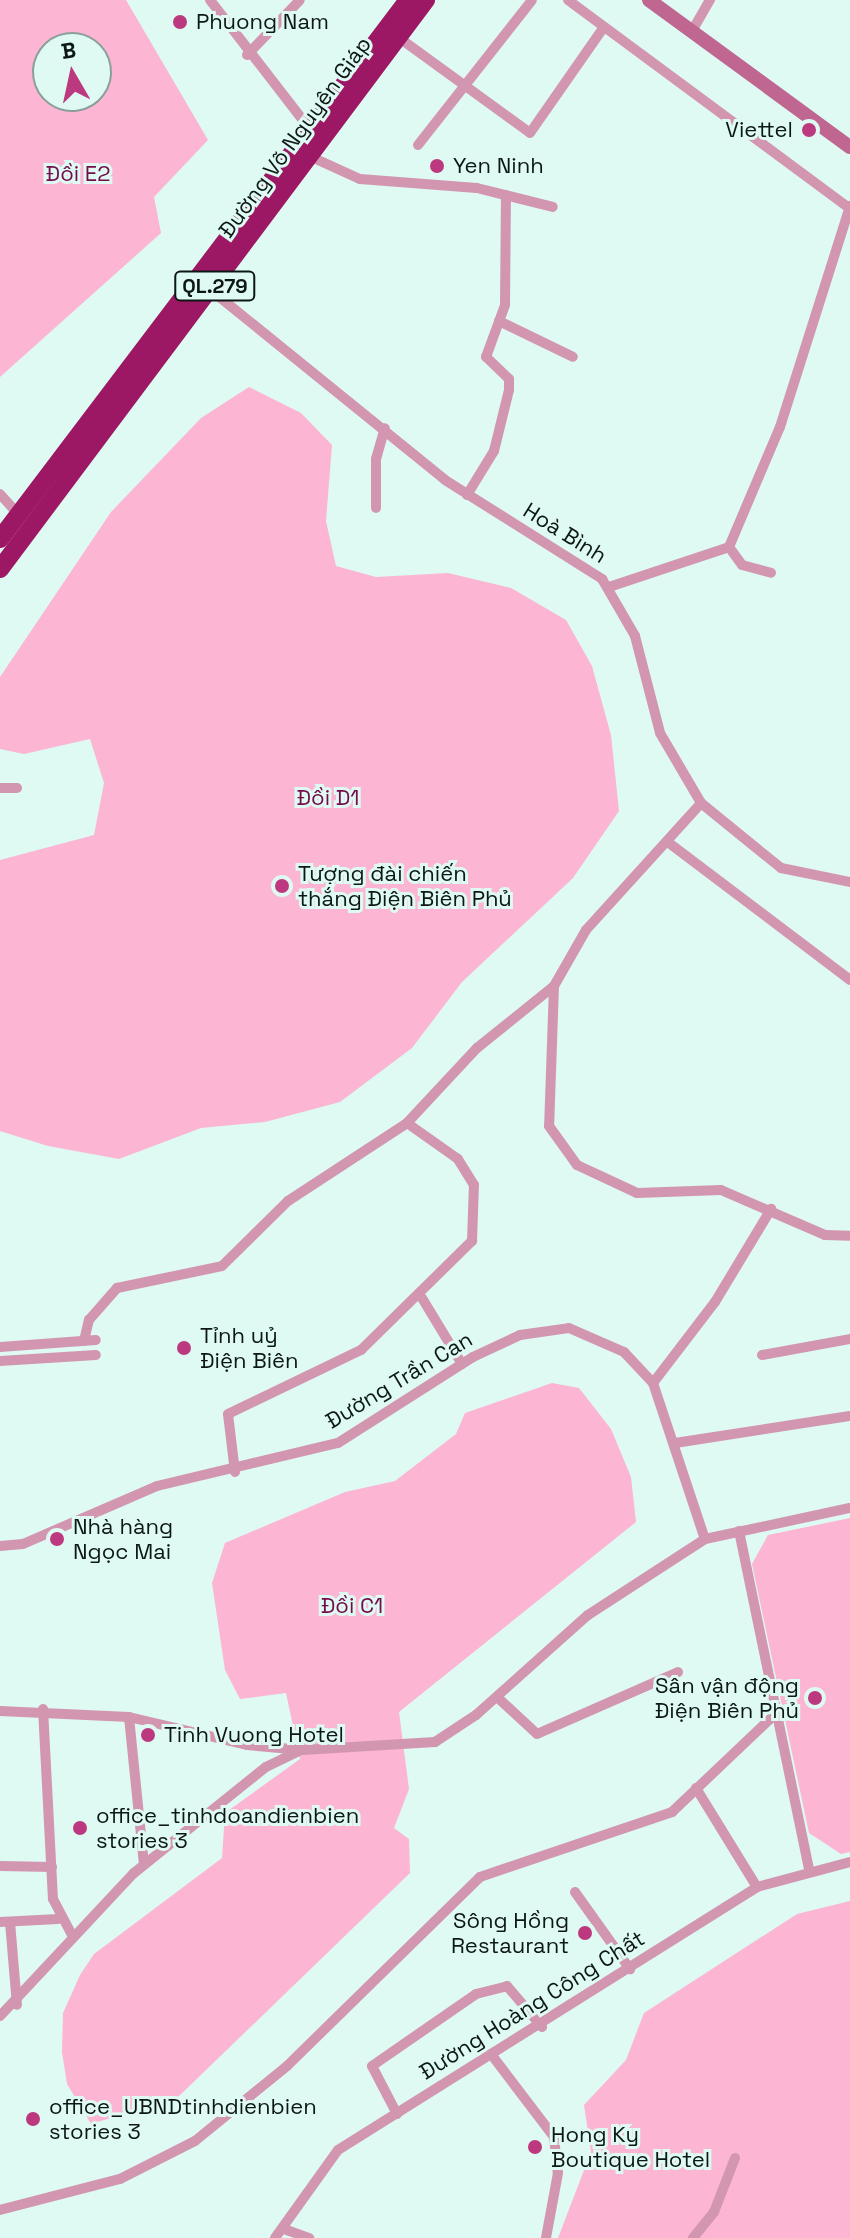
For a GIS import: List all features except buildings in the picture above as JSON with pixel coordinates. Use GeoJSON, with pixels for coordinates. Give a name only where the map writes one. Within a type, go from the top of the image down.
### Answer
{"type":"FeatureCollection","features":[{"type":"Feature","properties":{"kind":"highway","name":"Đường Võ Nguyên Giáp"},"geometry":{"type":"LineString","coordinates":[[316,136],[408,0]]}},
{"type":"Feature","properties":{"kind":"highway","name":"Đường Võ Nguyên Giáp"},"geometry":{"type":"LineString","coordinates":[[0,539],[426,0]]}},
{"type":"Feature","properties":{"kind":"highway","name":"Đường Võ Nguyên Giáp"},"geometry":{"type":"LineString","coordinates":[[0,569],[212,291],[304,152]]}},
{"type":"Feature","properties":{"kind":"street"},"geometry":{"type":"LineString","coordinates":[[210,0],[247,55],[316,136]]}},
{"type":"Feature","properties":{"kind":"street"},"geometry":{"type":"LineString","coordinates":[[247,55],[300,0]]}},
{"type":"Feature","properties":{"kind":"street"},"geometry":{"type":"LineString","coordinates":[[418,145],[532,0]]}},
{"type":"Feature","properties":{"kind":"street"},"geometry":{"type":"LineString","coordinates":[[568,0],[850,208],[780,427],[729,547],[609,587]]}},
{"type":"Feature","properties":{"kind":"street"},"geometry":{"type":"LineString","coordinates":[[649,0],[850,147]]}},
{"type":"Feature","properties":{"kind":"street"},"geometry":{"type":"LineString","coordinates":[[692,31],[710,0]]}},
{"type":"Feature","properties":{"kind":"street"},"geometry":{"type":"LineString","coordinates":[[398,37],[530,133],[604,27]]}},
{"type":"Feature","properties":{"kind":"street"},"geometry":{"type":"LineString","coordinates":[[304,152],[360,179],[506,195],[553,207]]}},
{"type":"Feature","properties":{"kind":"street"},"geometry":{"type":"LineString","coordinates":[[467,495],[494,451],[509,390],[509,379],[486,357],[499,321],[511,250],[506,195]]}},
{"type":"Feature","properties":{"kind":"street","name":"Hoà Bình"},"geometry":{"type":"LineString","coordinates":[[212,291],[467,495],[609,587],[635,636],[660,733],[701,803],[781,868],[850,882]]}},
{"type":"Feature","properties":{"kind":"street"},"geometry":{"type":"LineString","coordinates":[[499,321],[573,357]]}},
{"type":"Feature","properties":{"kind":"street"},"geometry":{"type":"LineString","coordinates":[[376,508],[376,459],[385,428]]}},
{"type":"Feature","properties":{"kind":"street"},"geometry":{"type":"LineString","coordinates":[[0,494],[19,515]]}},
{"type":"Feature","properties":{"kind":"street"},"geometry":{"type":"LineString","coordinates":[[729,547],[742,565],[771,573]]}},
{"type":"Feature","properties":{"kind":"street"},"geometry":{"type":"LineString","coordinates":[[0,788],[17,788]]}},
{"type":"Feature","properties":{"kind":"street"},"geometry":{"type":"LineString","coordinates":[[84,1341],[89,1320],[117,1288],[222,1266],[288,1201],[407,1123],[477,1048],[554,986],[592,923],[669,843],[701,803]]}},
{"type":"Feature","properties":{"kind":"street"},"geometry":{"type":"LineString","coordinates":[[669,843],[850,980]]}},
{"type":"Feature","properties":{"kind":"street"},"geometry":{"type":"LineString","coordinates":[[554,986],[549,1126],[577,1165],[637,1193],[721,1190],[771,1209],[825,1235],[850,1236]]}},
{"type":"Feature","properties":{"kind":"street"},"geometry":{"type":"LineString","coordinates":[[235,1472],[228,1414],[361,1350],[422,1298],[472,1241],[478,1206],[458,1159],[407,1123]]}},
{"type":"Feature","properties":{"kind":"street"},"geometry":{"type":"LineString","coordinates":[[653,1383],[715,1302],[771,1209]]}},
{"type":"Feature","properties":{"kind":"street"},"geometry":{"type":"LineString","coordinates":[[422,1298],[462,1364]]}},
{"type":"Feature","properties":{"kind":"street","name":"Đường Trần Can"},"geometry":{"type":"LineString","coordinates":[[0,1546],[23,1544],[157,1486],[235,1472],[338,1443],[462,1364],[520,1335],[569,1328],[624,1352],[653,1383],[705,1539]]}},
{"type":"Feature","properties":{"kind":"street"},"geometry":{"type":"LineString","coordinates":[[762,1355],[850,1339]]}},
{"type":"Feature","properties":{"kind":"street"},"geometry":{"type":"LineString","coordinates":[[0,1347],[96,1340]]}},
{"type":"Feature","properties":{"kind":"street"},"geometry":{"type":"LineString","coordinates":[[0,1361],[96,1355]]}},
{"type":"Feature","properties":{"kind":"street"},"geometry":{"type":"LineString","coordinates":[[675,1443],[850,1416]]}},
{"type":"Feature","properties":{"kind":"street"},"geometry":{"type":"LineString","coordinates":[[0,1711],[43,1709],[129,1717],[247,1745],[302,1750],[435,1742],[497,1697],[588,1615],[705,1539],[850,1508]]}},
{"type":"Feature","properties":{"kind":"street"},"geometry":{"type":"LineString","coordinates":[[739,1531],[773,1716],[809,1870]]}},
{"type":"Feature","properties":{"kind":"street"},"geometry":{"type":"LineString","coordinates":[[497,1697],[537,1734],[678,1672]]}},
{"type":"Feature","properties":{"kind":"street"},"geometry":{"type":"LineString","coordinates":[[43,1709],[58,1919],[72,1935]]}},
{"type":"Feature","properties":{"kind":"street"},"geometry":{"type":"LineString","coordinates":[[0,2210],[120,2179],[195,2141],[287,2066],[480,1877],[652,1822],[696,1788],[773,1716]]}},
{"type":"Feature","properties":{"kind":"street"},"geometry":{"type":"LineString","coordinates":[[129,1717],[144,1864]]}},
{"type":"Feature","properties":{"kind":"street"},"geometry":{"type":"LineString","coordinates":[[0,2016],[17,2005],[72,1935],[144,1864],[266,1767],[302,1750]]}},
{"type":"Feature","properties":{"kind":"street"},"geometry":{"type":"LineString","coordinates":[[696,1788],[757,1887]]}},
{"type":"Feature","properties":{"kind":"street","name":"Đường Hoàng Công Chất"},"geometry":{"type":"LineString","coordinates":[[275,2238],[338,2150],[491,2054],[542,2027],[757,1887],[809,1870],[850,1862]]}},
{"type":"Feature","properties":{"kind":"street"},"geometry":{"type":"LineString","coordinates":[[0,1866],[52,1867]]}},
{"type":"Feature","properties":{"kind":"street"},"geometry":{"type":"LineString","coordinates":[[575,1892],[630,1969]]}},
{"type":"Feature","properties":{"kind":"street"},"geometry":{"type":"LineString","coordinates":[[17,2005],[5,1922],[58,1919]]}},
{"type":"Feature","properties":{"kind":"street"},"geometry":{"type":"LineString","coordinates":[[397,2114],[372,2066],[476,1994],[507,1986],[542,2027]]}},
{"type":"Feature","properties":{"kind":"street"},"geometry":{"type":"LineString","coordinates":[[491,2054],[554,2137],[558,2173],[546,2238]]}},
{"type":"Feature","properties":{"kind":"street"},"geometry":{"type":"LineString","coordinates":[[693,2238],[714,2212],[735,2158]]}},
{"type":"Feature","properties":{"kind":"street"},"geometry":{"type":"LineString","coordinates":[[284,2229],[309,2238]]}},
{"type":"Feature","properties":{"kind":"green space","name":"Đồi E2"},"geometry":{"type":"Polygon","coordinates":[[[0,0],[126,0],[208,140],[154,197],[161,233],[0,377],[0,0]]]}},
{"type":"Feature","properties":{"kind":"green space","name":"Đồi D1"},"geometry":{"type":"Polygon","coordinates":[[[249,387],[301,413],[332,445],[326,521],[336,566],[376,577],[448,573],[511,588],[566,620],[592,666],[611,735],[619,811],[573,878],[462,982],[412,1048],[340,1102],[265,1122],[201,1128],[119,1159],[48,1146],[0,1131],[0,860],[94,835],[104,783],[90,739],[24,754],[0,749],[0,677],[111,512],[201,418],[249,387]]]}},
{"type":"Feature","properties":{"kind":"green space","name":"Đồi C1"},"geometry":{"type":"Polygon","coordinates":[[[552,1383],[579,1388],[611,1429],[631,1477],[636,1522],[399,1712],[409,1789],[394,1828],[409,1839],[410,1873],[177,2098],[91,2124],[67,2084],[62,2052],[63,2013],[80,1975],[94,1954],[222,1858],[225,1813],[300,1759],[286,1693],[240,1699],[225,1670],[212,1583],[225,1543],[345,1492],[395,1481],[456,1434],[465,1413],[552,1383]]]}},
{"type":"Feature","properties":{"kind":"green space","name":"Sân vận động Điện Biên Phủ"},"geometry":{"type":"Polygon","coordinates":[[[850,1518],[850,1852],[841,1854],[809,1833],[752,1564],[768,1535],[850,1518]]]}},
{"type":"Feature","properties":{"kind":"green space"},"geometry":{"type":"Polygon","coordinates":[[[850,1901],[850,2238],[558,2238],[591,2152],[584,2105],[626,2060],[644,2013],[797,1914],[850,1901]]]}},
{"type":"Feature","properties":{"kind":"place","name":"Phuong Nam"},"geometry":{"type":"Point","coordinates":[180,22]}},
{"type":"Feature","properties":{"kind":"place","name":"Viettel"},"geometry":{"type":"Point","coordinates":[809,130]}},
{"type":"Feature","properties":{"kind":"place","name":"Yen Ninh"},"geometry":{"type":"Point","coordinates":[437,166]}},
{"type":"Feature","properties":{"kind":"place","name":"Tượng đài chiến thắng Điện Biên Phủ"},"geometry":{"type":"Point","coordinates":[282,886]}},
{"type":"Feature","properties":{"kind":"place","name":"Tỉnh uỷ Điện Biên"},"geometry":{"type":"Point","coordinates":[184,1348]}},
{"type":"Feature","properties":{"kind":"place","name":"Nhà hàng Ngọc Mai"},"geometry":{"type":"Point","coordinates":[57,1539]}},
{"type":"Feature","properties":{"kind":"place","name":"Sân vận động Điện Biên Phủ"},"geometry":{"type":"Point","coordinates":[815,1698]}},
{"type":"Feature","properties":{"kind":"place","name":"Tinh Vuong Hotel"},"geometry":{"type":"Point","coordinates":[148,1735]}},
{"type":"Feature","properties":{"kind":"place","name":"office_tinhdoandienbien stories 3"},"geometry":{"type":"Point","coordinates":[80,1828]}},
{"type":"Feature","properties":{"kind":"place","name":"Sông Hồng Restaurant"},"geometry":{"type":"Point","coordinates":[585,1933]}},
{"type":"Feature","properties":{"kind":"place","name":"office_UBNDtinhdienbien stories 3"},"geometry":{"type":"Point","coordinates":[33,2119]}},
{"type":"Feature","properties":{"kind":"place","name":"Hong Ky Boutique Hotel"},"geometry":{"type":"Point","coordinates":[535,2147]}}]}
